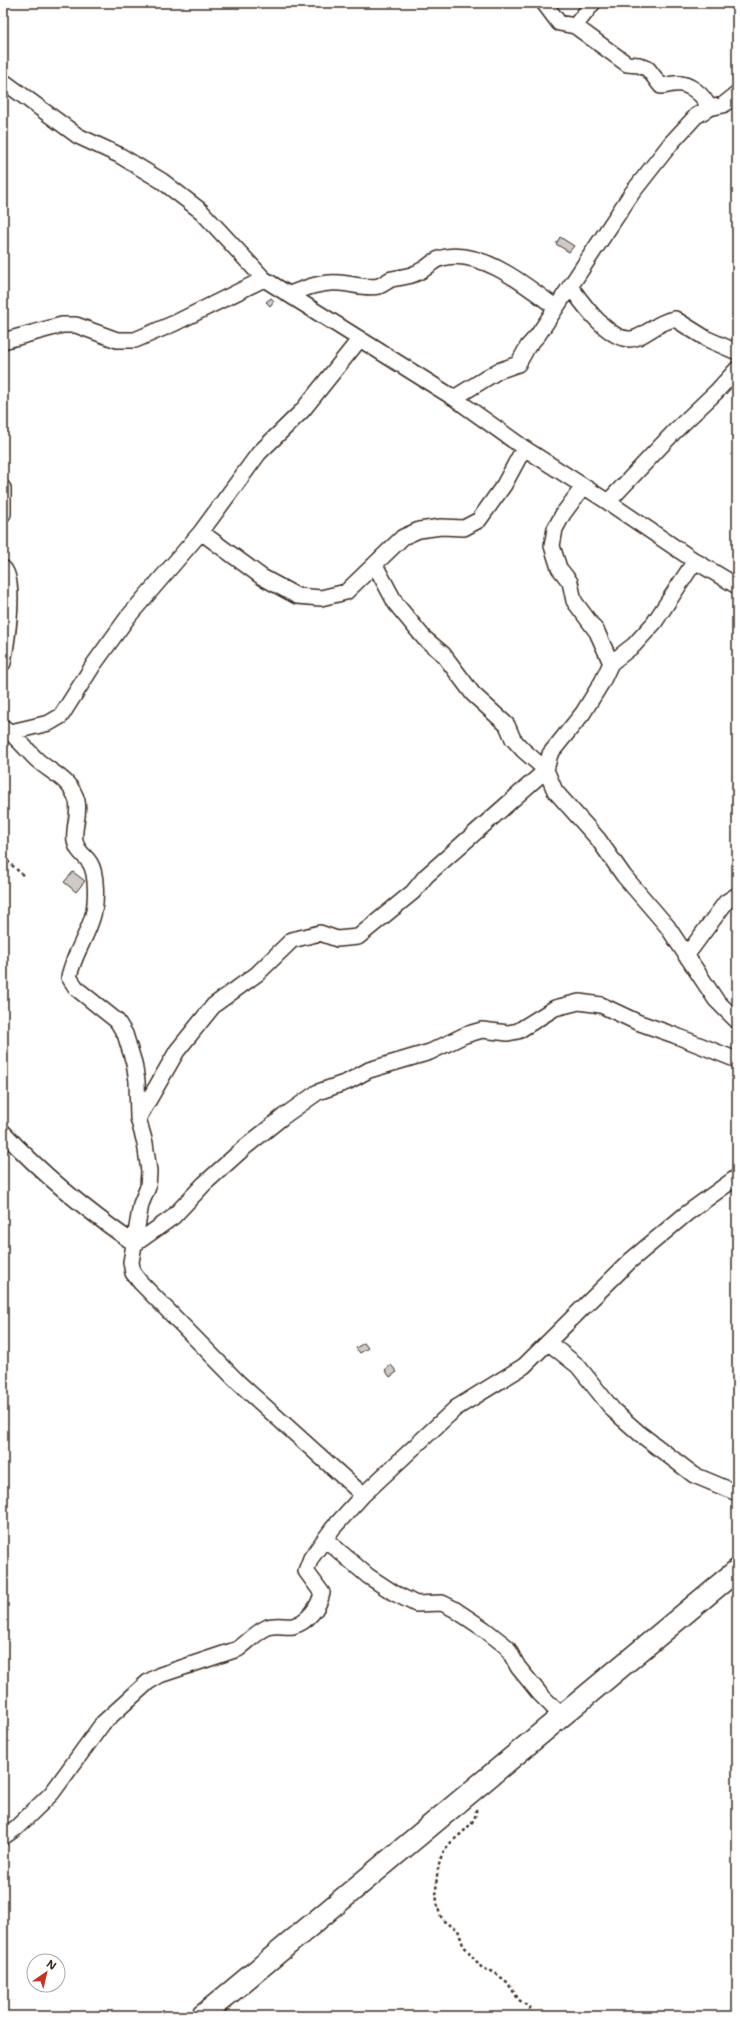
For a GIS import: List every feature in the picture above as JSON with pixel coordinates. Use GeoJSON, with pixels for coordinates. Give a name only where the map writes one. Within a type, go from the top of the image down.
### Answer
{"type":"FeatureCollection","features":[{"type":"Feature","properties":{"kind":"main road"},"geometry":{"type":"LineString","coordinates":[[202,2016],[469,1795],[737,1570]]}},
{"type":"Feature","properties":{"kind":"street"},"geometry":{"type":"LineString","coordinates":[[544,3],[559,23],[575,26],[627,64],[639,65],[648,69],[661,86],[674,84],[692,88],[706,100],[709,108]]}},
{"type":"Feature","properties":{"kind":"street"},"geometry":{"type":"LineString","coordinates":[[575,26],[592,3]]}},
{"type":"Feature","properties":{"kind":"street"},"geometry":{"type":"LineString","coordinates":[[3,80],[78,136],[119,155],[173,189],[201,211],[264,279],[290,294],[359,340],[454,398],[524,448],[696,561],[737,586]]}},
{"type":"Feature","properties":{"kind":"street"},"geometry":{"type":"LineString","coordinates":[[454,398],[498,371],[518,364],[636,187],[685,127],[696,116],[709,108],[723,105],[737,94]]}},
{"type":"Feature","properties":{"kind":"street"},"geometry":{"type":"LineString","coordinates":[[290,294],[307,288],[339,283],[365,287],[379,286],[392,279],[408,277],[424,269],[437,259],[449,256],[484,263],[512,275],[555,307]]}},
{"type":"Feature","properties":{"kind":"street"},"geometry":{"type":"LineString","coordinates":[[3,341],[62,325],[76,325],[117,340],[135,340],[175,323],[264,279]]}},
{"type":"Feature","properties":{"kind":"street"},"geometry":{"type":"LineString","coordinates":[[570,286],[599,322],[622,338],[637,338],[659,324],[675,319],[707,339],[737,352]]}},
{"type":"Feature","properties":{"kind":"street"},"geometry":{"type":"LineString","coordinates":[[7,730],[49,723],[60,716],[94,664],[128,618],[201,532],[259,453],[302,411],[359,340]]}},
{"type":"Feature","properties":{"kind":"street"},"geometry":{"type":"LineString","coordinates":[[608,502],[674,431],[716,392],[737,369]]}},
{"type":"Feature","properties":{"kind":"street"},"geometry":{"type":"LineString","coordinates":[[201,532],[262,577],[297,596],[321,598],[346,592],[403,537],[419,530],[441,527],[464,528],[479,520],[504,485],[524,448]]}},
{"type":"Feature","properties":{"kind":"street"},"geometry":{"type":"LineString","coordinates":[[583,487],[563,514],[555,529],[552,546],[558,568],[570,582],[574,601],[597,632],[611,663]]}},
{"type":"Feature","properties":{"kind":"street"},"geometry":{"type":"LineString","coordinates":[[3,488],[3,514]]}},
{"type":"Feature","properties":{"kind":"street"},"geometry":{"type":"LineString","coordinates":[[138,1118],[177,1051],[214,1005],[257,974],[292,940],[320,933],[337,939],[358,937],[413,892],[426,876],[546,770],[550,754],[583,713],[602,682],[611,663],[634,645],[654,623],[696,561]]}},
{"type":"Feature","properties":{"kind":"street"},"geometry":{"type":"LineString","coordinates":[[375,565],[396,604],[424,638],[443,654],[473,694],[506,724],[513,739],[546,770],[555,791],[598,839],[624,876],[668,926],[686,956],[716,1000],[737,1021]]}},
{"type":"Feature","properties":{"kind":"street"},"geometry":{"type":"LineString","coordinates":[[3,568],[9,577],[9,628],[3,662]]}},
{"type":"Feature","properties":{"kind":"street"},"geometry":{"type":"LineString","coordinates":[[7,730],[37,760],[64,779],[72,789],[77,803],[75,840],[80,854],[91,864],[96,889],[94,912],[88,932],[72,960],[69,977],[77,990],[117,1021],[131,1048],[137,1081],[138,1118],[145,1143],[149,1171],[148,1187],[141,1204],[131,1262],[133,1273],[140,1282],[239,1383],[363,1495]]}},
{"type":"Feature","properties":{"kind":"street"},"geometry":{"type":"LineString","coordinates":[[686,956],[726,902],[737,896]]}},
{"type":"Feature","properties":{"kind":"street"},"geometry":{"type":"LineString","coordinates":[[135,1244],[173,1217],[204,1184],[244,1148],[284,1116],[318,1092],[347,1082],[369,1070],[430,1052],[465,1034],[482,1030],[508,1033],[518,1031],[555,1008],[579,1002],[601,1005],[638,1022],[737,1060]]}},
{"type":"Feature","properties":{"kind":"street"},"geometry":{"type":"LineString","coordinates":[[3,1132],[30,1162],[65,1192],[135,1244]]}},
{"type":"Feature","properties":{"kind":"street"},"geometry":{"type":"LineString","coordinates":[[3,1837],[16,1828],[52,1793],[103,1724],[148,1682],[160,1674],[238,1649],[248,1643],[256,1634],[269,1627],[292,1626],[302,1622],[311,1614],[319,1604],[322,1593],[306,1571],[311,1558],[363,1495],[456,1408],[524,1366],[549,1343],[630,1261],[686,1214],[737,1177]]}},
{"type":"Feature","properties":{"kind":"street"},"geometry":{"type":"LineString","coordinates":[[549,1343],[578,1366],[613,1410],[639,1432],[694,1475],[737,1493]]}},
{"type":"Feature","properties":{"kind":"street"},"geometry":{"type":"LineString","coordinates":[[326,1539],[368,1576],[394,1593],[416,1604],[442,1603],[454,1609],[484,1629],[507,1647],[518,1667],[540,1694],[562,1716]]}},
{"type":"Feature","properties":{"kind":"path"},"geometry":{"type":"LineString","coordinates":[[3,857],[25,876]]}},
{"type":"Feature","properties":{"kind":"path"},"geometry":{"type":"LineString","coordinates":[[469,1795],[477,1811],[474,1823],[457,1835],[443,1852],[437,1873],[438,1908],[444,1922],[458,1930],[463,1945],[482,1968],[494,1972],[507,1982],[520,2000],[529,2007],[533,2016]]}},
{"type":"Feature","properties":{"kind":"building"},"geometry":{"type":"Polygon","coordinates":[[[560,237],[574,246],[569,252],[556,244],[560,237]]]}},
{"type":"Feature","properties":{"kind":"building"},"geometry":{"type":"Polygon","coordinates":[[[271,298],[274,301],[270,306],[266,302],[271,298]]]}},
{"type":"Feature","properties":{"kind":"building"},"geometry":{"type":"Polygon","coordinates":[[[73,872],[85,881],[76,892],[64,882],[73,872]]]}},
{"type":"Feature","properties":{"kind":"building"},"geometry":{"type":"Polygon","coordinates":[[[364,1343],[368,1348],[360,1353],[356,1348],[364,1343]]]}},
{"type":"Feature","properties":{"kind":"building"},"geometry":{"type":"Polygon","coordinates":[[[391,1365],[397,1372],[390,1377],[385,1370],[391,1365]]]}}]}
